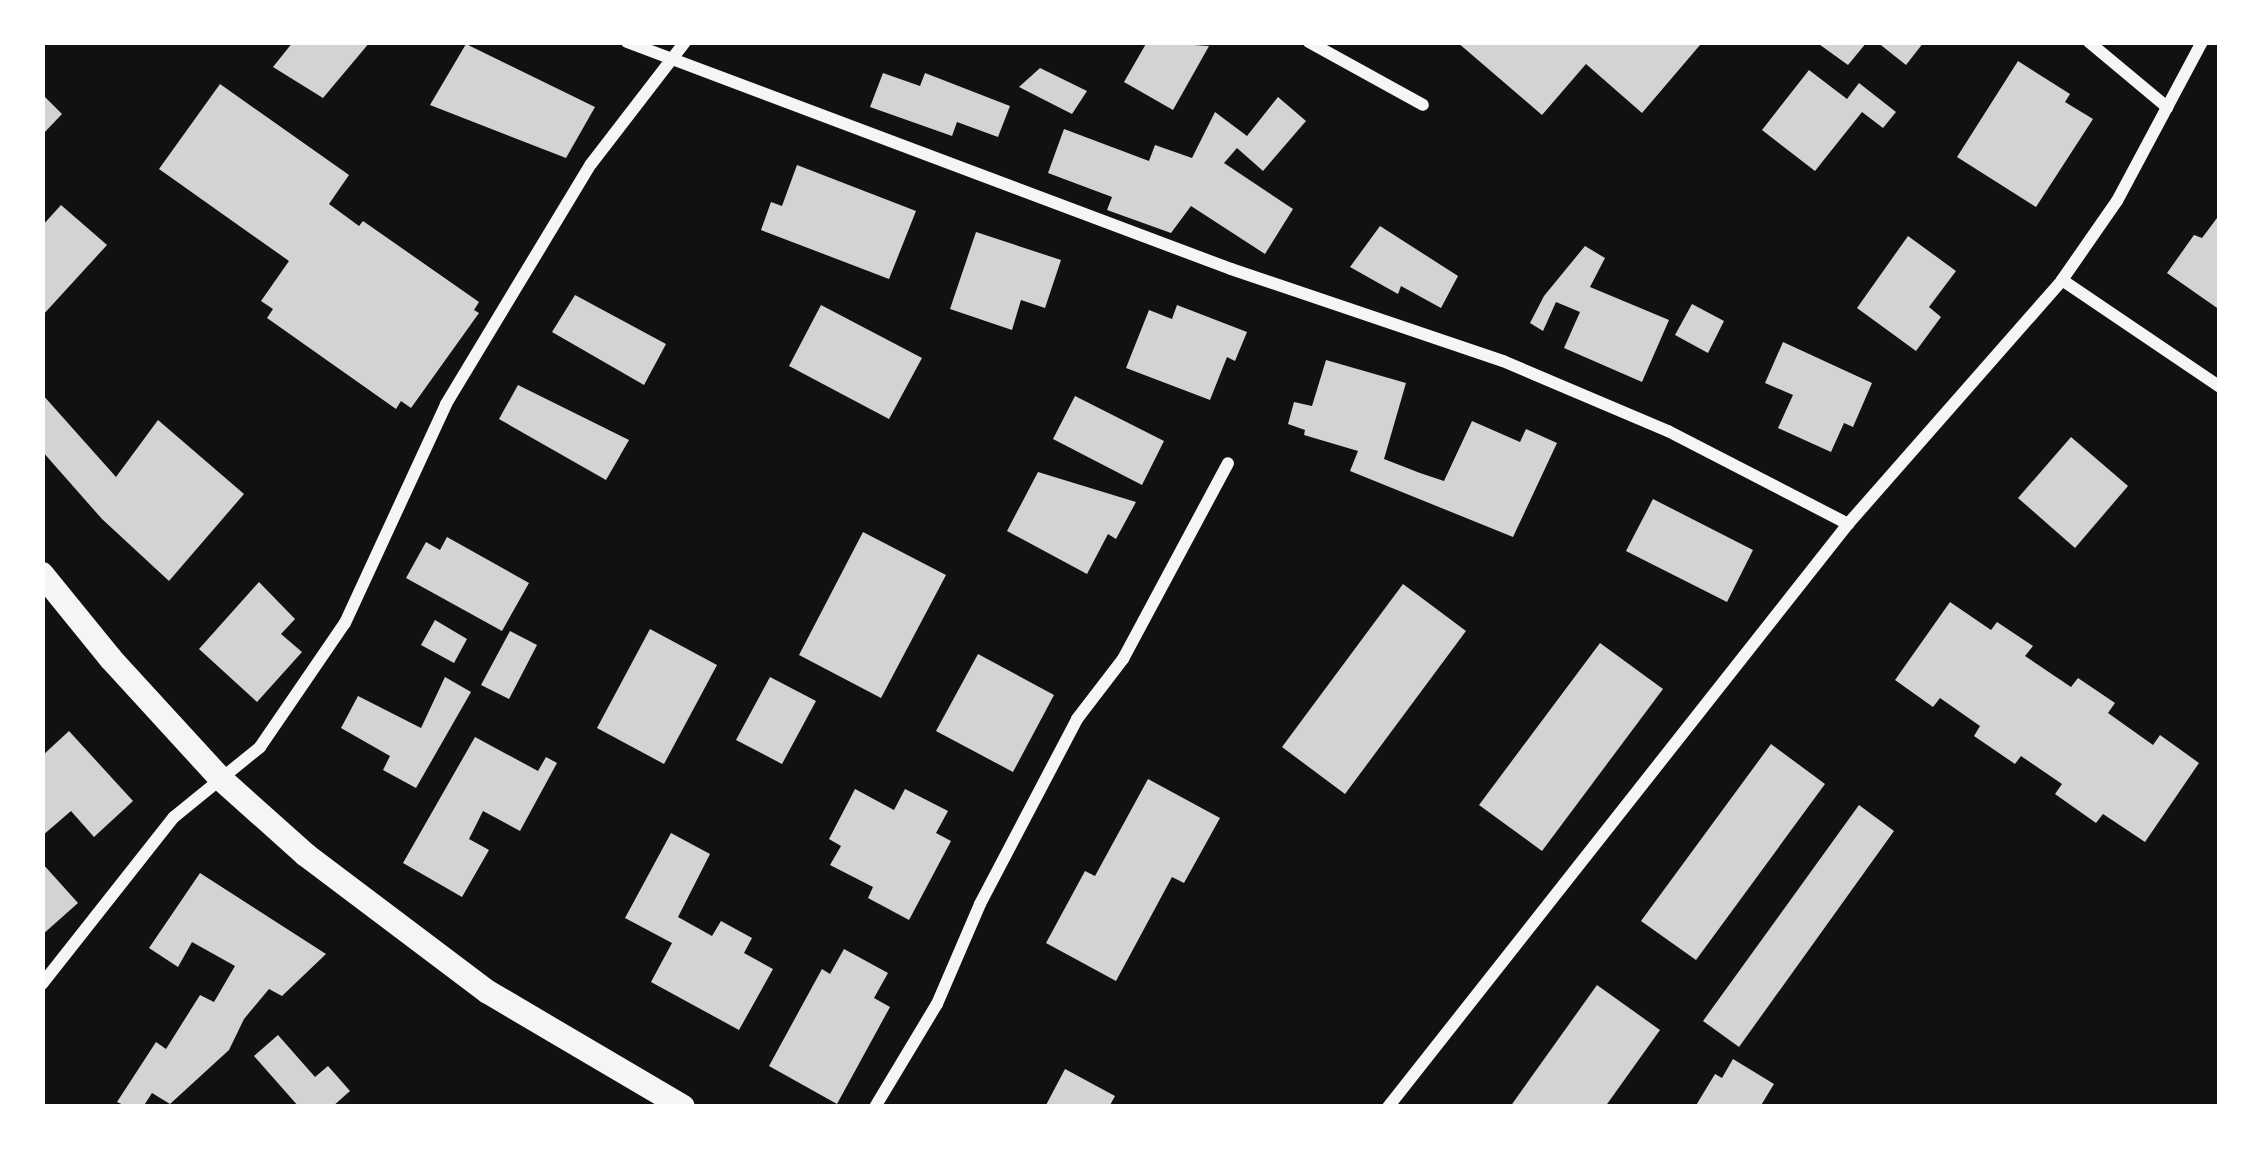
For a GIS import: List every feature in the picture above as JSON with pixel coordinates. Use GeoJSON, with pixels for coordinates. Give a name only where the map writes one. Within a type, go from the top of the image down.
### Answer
{"type":"FeatureCollection","features":[{"type":"Feature","properties":{"kind":"main road"},"geometry":{"type":"LineString","coordinates":[[42,574],[111,659],[221,779],[394,926],[488,992],[683,1107]]}},
{"type":"Feature","properties":{"kind":"street"},"geometry":{"type":"LineString","coordinates":[[627,42],[1231,269],[1503,361],[1668,431],[1849,524]]}},
{"type":"Feature","properties":{"kind":"street"},"geometry":{"type":"LineString","coordinates":[[42,984],[173,817],[260,747],[345,623],[446,404],[591,164],[685,42]]}},
{"type":"Feature","properties":{"kind":"street"},"geometry":{"type":"LineString","coordinates":[[1309,42],[1423,105]]}},
{"type":"Feature","properties":{"kind":"street"},"geometry":{"type":"LineString","coordinates":[[2089,42],[2167,107]]}},
{"type":"Feature","properties":{"kind":"street"},"geometry":{"type":"LineString","coordinates":[[1388,1107],[1849,524],[2062,280],[2117,201],[2202,42]]}},
{"type":"Feature","properties":{"kind":"street"},"geometry":{"type":"LineString","coordinates":[[2062,280],[2220,387]]}},
{"type":"Feature","properties":{"kind":"street"},"geometry":{"type":"LineString","coordinates":[[875,1107],[937,1004],[980,904],[1077,719],[1123,659],[1228,463]]}},
{"type":"Feature","properties":{"kind":"building"},"geometry":{"type":"Polygon","coordinates":[[[293,42],[370,42],[323,98],[273,67],[293,42]]]}},
{"type":"Feature","properties":{"kind":"building"},"geometry":{"type":"Polygon","coordinates":[[[1147,42],[1209,46],[1173,110],[1124,82],[1147,42]]]}},
{"type":"Feature","properties":{"kind":"building"},"geometry":{"type":"Polygon","coordinates":[[[1457,42],[1700,45],[1642,113],[1586,64],[1542,115],[1457,42]]]}},
{"type":"Feature","properties":{"kind":"building"},"geometry":{"type":"Polygon","coordinates":[[[1816,42],[1867,42],[1848,65],[1816,42]]]}},
{"type":"Feature","properties":{"kind":"building"},"geometry":{"type":"Polygon","coordinates":[[[1877,42],[1924,42],[1906,65],[1877,42]]]}},
{"type":"Feature","properties":{"kind":"building"},"geometry":{"type":"Polygon","coordinates":[[[466,44],[595,107],[566,158],[430,105],[466,44]]]}},
{"type":"Feature","properties":{"kind":"building"},"geometry":{"type":"Polygon","coordinates":[[[2018,61],[2070,94],[2065,102],[2093,119],[2036,207],[1957,157],[2018,61]]]}},
{"type":"Feature","properties":{"kind":"building"},"geometry":{"type":"Polygon","coordinates":[[[1040,68],[1087,91],[1072,114],[1019,87],[1040,68]]]}},
{"type":"Feature","properties":{"kind":"building"},"geometry":{"type":"Polygon","coordinates":[[[1809,70],[1847,99],[1859,83],[1896,112],[1883,128],[1862,112],[1815,171],[1762,130],[1809,70]]]}},
{"type":"Feature","properties":{"kind":"building"},"geometry":{"type":"Polygon","coordinates":[[[883,73],[920,86],[925,73],[1010,106],[998,137],[957,122],[952,136],[870,107],[883,73]]]}},
{"type":"Feature","properties":{"kind":"building"},"geometry":{"type":"Polygon","coordinates":[[[220,84],[349,175],[329,204],[359,226],[363,221],[479,302],[474,310],[479,313],[411,408],[401,401],[396,409],[267,318],[273,309],[261,301],[289,261],[159,169],[220,84]]]}},
{"type":"Feature","properties":{"kind":"building"},"geometry":{"type":"Polygon","coordinates":[[[42,94],[62,114],[42,135],[42,94]]]}},
{"type":"Feature","properties":{"kind":"building"},"geometry":{"type":"Polygon","coordinates":[[[1278,97],[1306,121],[1263,171],[1237,148],[1224,163],[1293,209],[1265,254],[1191,206],[1171,233],[1107,210],[1112,197],[1048,173],[1064,129],[1149,161],[1155,145],[1192,158],[1215,112],[1247,136],[1278,97]]]}},
{"type":"Feature","properties":{"kind":"building"},"geometry":{"type":"Polygon","coordinates":[[[797,165],[916,211],[889,279],[761,230],[771,202],[782,206],[797,165]]]}},
{"type":"Feature","properties":{"kind":"building"},"geometry":{"type":"Polygon","coordinates":[[[61,205],[107,245],[42,316],[42,226],[61,205]]]}},
{"type":"Feature","properties":{"kind":"building"},"geometry":{"type":"Polygon","coordinates":[[[2220,214],[2220,310],[2167,273],[2194,235],[2202,238],[2220,214]]]}},
{"type":"Feature","properties":{"kind":"building"},"geometry":{"type":"Polygon","coordinates":[[[1380,226],[1458,276],[1441,308],[1401,286],[1398,294],[1350,267],[1380,226]]]}},
{"type":"Feature","properties":{"kind":"building"},"geometry":{"type":"Polygon","coordinates":[[[976,232],[1061,260],[1045,308],[1021,300],[1012,330],[950,309],[976,232]]]}},
{"type":"Feature","properties":{"kind":"building"},"geometry":{"type":"Polygon","coordinates":[[[1908,236],[1956,271],[1929,307],[1941,317],[1916,351],[1857,308],[1908,236]]]}},
{"type":"Feature","properties":{"kind":"building"},"geometry":{"type":"Polygon","coordinates":[[[1585,246],[1605,258],[1590,287],[1669,320],[1642,382],[1564,348],[1580,312],[1556,302],[1543,331],[1530,323],[1544,296],[1585,246]]]}},
{"type":"Feature","properties":{"kind":"building"},"geometry":{"type":"Polygon","coordinates":[[[575,295],[666,344],[644,385],[552,332],[575,295]]]}},
{"type":"Feature","properties":{"kind":"building"},"geometry":{"type":"Polygon","coordinates":[[[1692,304],[1724,321],[1708,353],[1675,335],[1692,304]]]}},
{"type":"Feature","properties":{"kind":"building"},"geometry":{"type":"Polygon","coordinates":[[[821,305],[922,358],[889,419],[789,366],[821,305]]]}},
{"type":"Feature","properties":{"kind":"building"},"geometry":{"type":"Polygon","coordinates":[[[1177,305],[1247,332],[1235,361],[1227,357],[1210,400],[1126,368],[1149,310],[1172,319],[1177,305]]]}},
{"type":"Feature","properties":{"kind":"building"},"geometry":{"type":"Polygon","coordinates":[[[1783,342],[1872,383],[1853,427],[1844,423],[1831,452],[1778,428],[1793,395],[1765,383],[1783,342]]]}},
{"type":"Feature","properties":{"kind":"building"},"geometry":{"type":"Polygon","coordinates":[[[1326,360],[1406,383],[1384,459],[1420,473],[1444,481],[1472,421],[1520,442],[1526,429],[1557,443],[1513,537],[1350,471],[1358,451],[1304,435],[1305,430],[1288,424],[1294,402],[1312,406],[1326,360]]]}},
{"type":"Feature","properties":{"kind":"building"},"geometry":{"type":"Polygon","coordinates":[[[518,385],[629,440],[606,480],[499,419],[518,385]]]}},
{"type":"Feature","properties":{"kind":"building"},"geometry":{"type":"Polygon","coordinates":[[[42,394],[116,477],[158,420],[244,494],[169,581],[102,519],[42,451],[42,394]]]}},
{"type":"Feature","properties":{"kind":"building"},"geometry":{"type":"Polygon","coordinates":[[[1075,396],[1164,441],[1142,485],[1053,439],[1075,396]]]}},
{"type":"Feature","properties":{"kind":"building"},"geometry":{"type":"Polygon","coordinates":[[[2071,437],[2128,486],[2075,548],[2018,498],[2071,437]]]}},
{"type":"Feature","properties":{"kind":"building"},"geometry":{"type":"Polygon","coordinates":[[[1038,472],[1136,502],[1116,539],[1108,534],[1087,574],[1007,531],[1038,472]]]}},
{"type":"Feature","properties":{"kind":"building"},"geometry":{"type":"Polygon","coordinates":[[[1653,499],[1753,550],[1727,602],[1626,551],[1653,499]]]}},
{"type":"Feature","properties":{"kind":"building"},"geometry":{"type":"Polygon","coordinates":[[[863,532],[946,575],[881,698],[799,655],[863,532]]]}},
{"type":"Feature","properties":{"kind":"building"},"geometry":{"type":"Polygon","coordinates":[[[447,537],[529,583],[502,631],[406,578],[426,542],[440,550],[447,537]]]}},
{"type":"Feature","properties":{"kind":"building"},"geometry":{"type":"Polygon","coordinates":[[[259,582],[295,619],[281,634],[302,652],[257,702],[199,649],[259,582]]]}},
{"type":"Feature","properties":{"kind":"building"},"geometry":{"type":"Polygon","coordinates":[[[1403,584],[1466,631],[1345,794],[1282,747],[1403,584]]]}},
{"type":"Feature","properties":{"kind":"building"},"geometry":{"type":"Polygon","coordinates":[[[1950,602],[1991,630],[1997,622],[2033,646],[2025,656],[2071,687],[2078,678],[2115,703],[2108,713],[2153,745],[2160,735],[2199,763],[2145,842],[2103,814],[2096,823],[2055,794],[2062,784],[2021,756],[2015,764],[1974,736],[1980,726],[1940,698],[1933,707],[1895,680],[1950,602]]]}},
{"type":"Feature","properties":{"kind":"building"},"geometry":{"type":"Polygon","coordinates":[[[435,620],[467,639],[454,663],[421,645],[435,620]]]}},
{"type":"Feature","properties":{"kind":"building"},"geometry":{"type":"Polygon","coordinates":[[[650,629],[717,665],[664,764],[597,728],[650,629]]]}},
{"type":"Feature","properties":{"kind":"building"},"geometry":{"type":"Polygon","coordinates":[[[510,631],[537,645],[509,699],[481,685],[510,631]]]}},
{"type":"Feature","properties":{"kind":"building"},"geometry":{"type":"Polygon","coordinates":[[[1600,643],[1663,689],[1542,851],[1479,805],[1600,643]]]}},
{"type":"Feature","properties":{"kind":"building"},"geometry":{"type":"Polygon","coordinates":[[[978,654],[1054,695],[1013,772],[936,731],[978,654]]]}},
{"type":"Feature","properties":{"kind":"building"},"geometry":{"type":"Polygon","coordinates":[[[445,677],[471,692],[416,788],[383,770],[390,756],[341,728],[358,696],[421,728],[445,677]]]}},
{"type":"Feature","properties":{"kind":"building"},"geometry":{"type":"Polygon","coordinates":[[[770,677],[816,701],[782,764],[736,740],[770,677]]]}},
{"type":"Feature","properties":{"kind":"building"},"geometry":{"type":"Polygon","coordinates":[[[69,731],[133,801],[94,837],[71,811],[42,836],[42,756],[69,731]]]}},
{"type":"Feature","properties":{"kind":"building"},"geometry":{"type":"Polygon","coordinates":[[[475,737],[538,771],[546,757],[557,763],[520,831],[483,811],[469,839],[489,850],[462,897],[403,863],[475,737]]]}},
{"type":"Feature","properties":{"kind":"building"},"geometry":{"type":"Polygon","coordinates":[[[1771,744],[1825,784],[1696,960],[1641,921],[1771,744]]]}},
{"type":"Feature","properties":{"kind":"building"},"geometry":{"type":"Polygon","coordinates":[[[1148,779],[1220,818],[1184,883],[1172,877],[1116,981],[1046,943],[1085,871],[1095,876],[1148,779]]]}},
{"type":"Feature","properties":{"kind":"building"},"geometry":{"type":"Polygon","coordinates":[[[855,789],[894,810],[905,789],[948,811],[936,833],[951,841],[909,920],[868,898],[873,887],[830,865],[841,846],[829,839],[855,789]]]}},
{"type":"Feature","properties":{"kind":"building"},"geometry":{"type":"Polygon","coordinates":[[[1859,805],[1894,831],[1739,1047],[1703,1021],[1859,805]]]}},
{"type":"Feature","properties":{"kind":"building"},"geometry":{"type":"Polygon","coordinates":[[[671,833],[710,854],[678,917],[712,936],[721,921],[752,938],[744,953],[773,969],[739,1030],[651,982],[672,943],[625,918],[671,833]]]}},
{"type":"Feature","properties":{"kind":"building"},"geometry":{"type":"Polygon","coordinates":[[[42,863],[78,903],[42,935],[42,863]]]}},
{"type":"Feature","properties":{"kind":"building"},"geometry":{"type":"Polygon","coordinates":[[[200,873],[326,954],[282,996],[269,989],[244,1019],[229,1050],[170,1104],[152,1093],[143,1107],[128,1107],[117,1102],[156,1042],[166,1049],[200,995],[214,1002],[235,966],[192,942],[178,967],[149,948],[200,873]]]}},
{"type":"Feature","properties":{"kind":"building"},"geometry":{"type":"Polygon","coordinates":[[[844,949],[888,973],[874,998],[890,1007],[837,1104],[769,1066],[822,969],[830,974],[844,949]]]}},
{"type":"Feature","properties":{"kind":"building"},"geometry":{"type":"Polygon","coordinates":[[[1597,985],[1660,1030],[1605,1107],[1510,1107],[1597,985]]]}},
{"type":"Feature","properties":{"kind":"building"},"geometry":{"type":"Polygon","coordinates":[[[278,1035],[315,1077],[328,1066],[350,1091],[332,1107],[299,1107],[254,1056],[278,1035]]]}},
{"type":"Feature","properties":{"kind":"building"},"geometry":{"type":"Polygon","coordinates":[[[1733,1059],[1774,1084],[1760,1107],[1695,1107],[1715,1074],[1722,1078],[1733,1059]]]}},
{"type":"Feature","properties":{"kind":"building"},"geometry":{"type":"Polygon","coordinates":[[[1065,1069],[1115,1096],[1109,1107],[1045,1107],[1065,1069]]]}}]}
